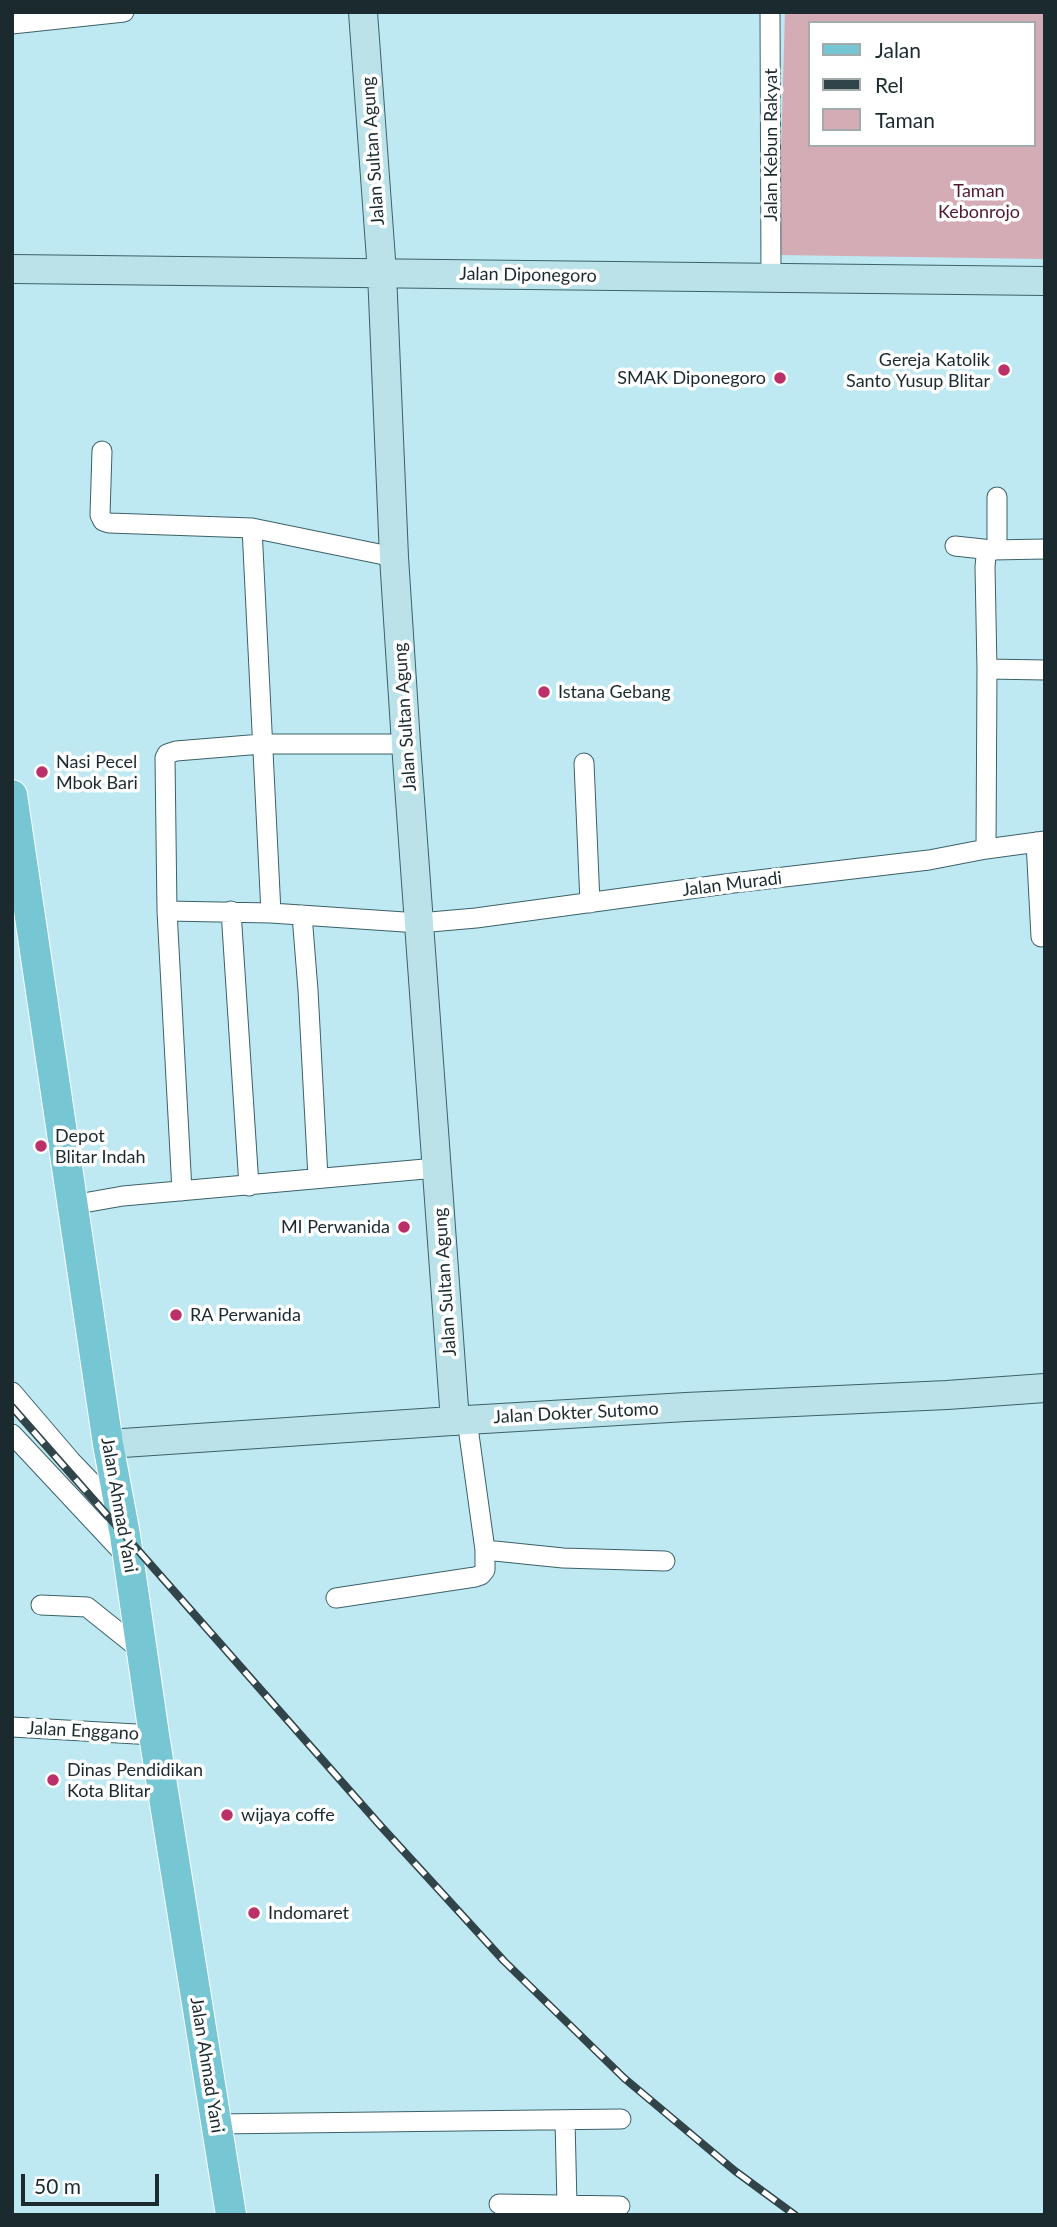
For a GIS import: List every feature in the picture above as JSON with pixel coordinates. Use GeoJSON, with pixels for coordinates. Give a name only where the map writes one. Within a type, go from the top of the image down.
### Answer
{"type":"FeatureCollection","features":[{"type":"Feature","properties":{"kind":"main road","name":"Jalan Sultan Agung"},"geometry":{"type":"LineString","coordinates":[[363,12],[382,273],[394,557],[406,744],[436,1168],[461,1420]]}},
{"type":"Feature","properties":{"kind":"main road"},"geometry":{"type":"LineString","coordinates":[[12,254],[44,271]]}},
{"type":"Feature","properties":{"kind":"main road","name":"Jalan Diponegoro"},"geometry":{"type":"LineString","coordinates":[[12,269],[1045,281]]}},
{"type":"Feature","properties":{"kind":"main road","name":"Jalan Ahmad Yani"},"geometry":{"type":"LineString","coordinates":[[12,795],[84,1203],[131,1442],[120,1512],[231,2215]]}},
{"type":"Feature","properties":{"kind":"main road","name":"Jalan Dokter Sutomo"},"geometry":{"type":"LineString","coordinates":[[131,1442],[461,1420],[1045,1388]]}},
{"type":"Feature","properties":{"kind":"street"},"geometry":{"type":"LineString","coordinates":[[12,24],[60,16],[124,12]]}},
{"type":"Feature","properties":{"kind":"street","name":"Jalan Kebun Rakyat"},"geometry":{"type":"LineString","coordinates":[[770,12],[771,278]]}},
{"type":"Feature","properties":{"kind":"street"},"geometry":{"type":"LineString","coordinates":[[102,452],[100,515],[103,521],[252,528],[394,557]]}},
{"type":"Feature","properties":{"kind":"street"},"geometry":{"type":"LineString","coordinates":[[986,849],[985,567],[986,556],[994,550],[997,496]]}},
{"type":"Feature","properties":{"kind":"street"},"geometry":{"type":"LineString","coordinates":[[252,528],[271,913]]}},
{"type":"Feature","properties":{"kind":"street"},"geometry":{"type":"LineString","coordinates":[[955,546],[994,550],[1045,549]]}},
{"type":"Feature","properties":{"kind":"street"},"geometry":{"type":"LineString","coordinates":[[987,670],[1045,670]]}},
{"type":"Feature","properties":{"kind":"street"},"geometry":{"type":"LineString","coordinates":[[182,1191],[167,911],[167,754],[262,744],[406,744]]}},
{"type":"Feature","properties":{"kind":"street"},"geometry":{"type":"LineString","coordinates":[[584,762],[590,903]]}},
{"type":"Feature","properties":{"kind":"street"},"geometry":{"type":"LineString","coordinates":[[1040,842],[1041,937]]}},
{"type":"Feature","properties":{"kind":"street","name":"Jalan Muradi"},"geometry":{"type":"LineString","coordinates":[[167,911],[231,911],[419,923],[929,860],[1040,842]]}},
{"type":"Feature","properties":{"kind":"street"},"geometry":{"type":"LineString","coordinates":[[231,911],[249,1186]]}},
{"type":"Feature","properties":{"kind":"street"},"geometry":{"type":"LineString","coordinates":[[302,915],[317,1178]]}},
{"type":"Feature","properties":{"kind":"street"},"geometry":{"type":"LineString","coordinates":[[84,1203],[123,1196],[436,1168]]}},
{"type":"Feature","properties":{"kind":"street"},"geometry":{"type":"LineString","coordinates":[[12,1392],[71,1461],[120,1512]]}},
{"type":"Feature","properties":{"kind":"street","name":"Jalan Sultan Agung"},"geometry":{"type":"LineString","coordinates":[[461,1420],[485,1550]]}},
{"type":"Feature","properties":{"kind":"street"},"geometry":{"type":"LineString","coordinates":[[12,1434],[128,1558]]}},
{"type":"Feature","properties":{"kind":"street"},"geometry":{"type":"LineString","coordinates":[[336,1598],[475,1577],[485,1570],[485,1550],[564,1558],[665,1561]]}},
{"type":"Feature","properties":{"kind":"street"},"geometry":{"type":"LineString","coordinates":[[41,1605],[87,1607],[142,1651]]}},
{"type":"Feature","properties":{"kind":"street","name":"Jalan Enggano"},"geometry":{"type":"LineString","coordinates":[[12,1727],[154,1735]]}},
{"type":"Feature","properties":{"kind":"street"},"geometry":{"type":"LineString","coordinates":[[217,2124],[621,2119]]}},
{"type":"Feature","properties":{"kind":"street"},"geometry":{"type":"LineString","coordinates":[[565,2120],[567,2205]]}},
{"type":"Feature","properties":{"kind":"street"},"geometry":{"type":"LineString","coordinates":[[499,2204],[620,2206]]}},
{"type":"Feature","properties":{"kind":"green space","name":"Taman Kebonrojo"},"geometry":{"type":"Polygon","coordinates":[[[785,12],[1045,12],[1045,259],[778,255],[785,12]]]}},
{"type":"Feature","properties":{"kind":"railway"},"geometry":{"type":"LineString","coordinates":[[12,1407],[378,1823],[504,1961],[624,2078],[735,2171],[795,2215]]}},
{"type":"Feature","properties":{"kind":"place","name":"Gereja Katolik Santo Yusup Blitar"},"geometry":{"type":"Point","coordinates":[1004,370]}},
{"type":"Feature","properties":{"kind":"place","name":"SMAK Diponegoro"},"geometry":{"type":"Point","coordinates":[780,378]}},
{"type":"Feature","properties":{"kind":"place","name":"Istana Gebang"},"geometry":{"type":"Point","coordinates":[544,692]}},
{"type":"Feature","properties":{"kind":"place","name":"Nasi Pecel Mbok Bari"},"geometry":{"type":"Point","coordinates":[42,772]}},
{"type":"Feature","properties":{"kind":"place","name":"Depot Blitar Indah"},"geometry":{"type":"Point","coordinates":[41,1146]}},
{"type":"Feature","properties":{"kind":"place","name":"MI Perwanida"},"geometry":{"type":"Point","coordinates":[404,1227]}},
{"type":"Feature","properties":{"kind":"place","name":"RA Perwanida"},"geometry":{"type":"Point","coordinates":[176,1315]}},
{"type":"Feature","properties":{"kind":"place","name":"Dinas Pendidikan Kota Blitar"},"geometry":{"type":"Point","coordinates":[53,1780]}},
{"type":"Feature","properties":{"kind":"place","name":"wijaya coffe"},"geometry":{"type":"Point","coordinates":[227,1815]}},
{"type":"Feature","properties":{"kind":"place","name":"Indomaret"},"geometry":{"type":"Point","coordinates":[254,1913]}}]}
